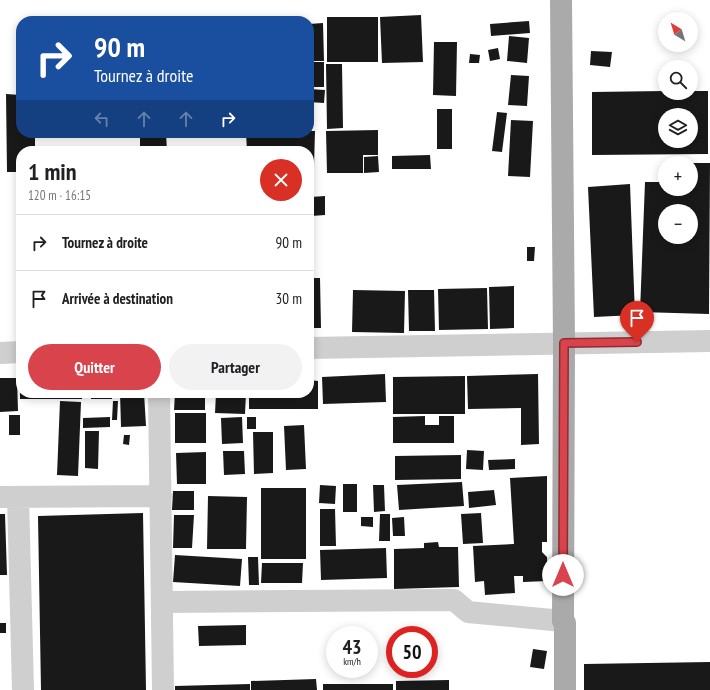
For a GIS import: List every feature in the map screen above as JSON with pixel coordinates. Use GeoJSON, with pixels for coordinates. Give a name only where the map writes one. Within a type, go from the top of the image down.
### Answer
{"type":"FeatureCollection","features":[{"type":"Feature","properties":{"kind":"main road"},"geometry":{"type":"LineString","coordinates":[[561,0],[564,343],[563,621],[565,622],[565,690]]}},
{"type":"Feature","properties":{"kind":"street"},"geometry":{"type":"LineString","coordinates":[[314,348],[710,341]]}},
{"type":"Feature","properties":{"kind":"street"},"geometry":{"type":"LineString","coordinates":[[0,353],[16,352]]}},
{"type":"Feature","properties":{"kind":"street"},"geometry":{"type":"LineString","coordinates":[[159,398],[163,690]]}},
{"type":"Feature","properties":{"kind":"street"},"geometry":{"type":"LineString","coordinates":[[23,690],[9,497],[161,496]]}},
{"type":"Feature","properties":{"kind":"street"},"geometry":{"type":"LineString","coordinates":[[162,602],[454,600],[468,612],[563,621]]}},
{"type":"Feature","properties":{"kind":"building"},"geometry":{"type":"Polygon","coordinates":[[[421,15],[423,62],[382,63],[380,17],[421,15]]]}},
{"type":"Feature","properties":{"kind":"building"},"geometry":{"type":"Polygon","coordinates":[[[327,17],[378,17],[378,62],[327,62],[327,17]]]}},
{"type":"Feature","properties":{"kind":"building"},"geometry":{"type":"Polygon","coordinates":[[[529,21],[530,33],[491,36],[490,24],[529,21]]]}},
{"type":"Feature","properties":{"kind":"building"},"geometry":{"type":"Polygon","coordinates":[[[323,23],[324,61],[314,61],[314,24],[323,23]]]}},
{"type":"Feature","properties":{"kind":"building"},"geometry":{"type":"Polygon","coordinates":[[[509,36],[529,38],[527,63],[507,61],[509,36]]]}},
{"type":"Feature","properties":{"kind":"building"},"geometry":{"type":"Polygon","coordinates":[[[434,42],[457,42],[456,96],[433,95],[434,42]]]}},
{"type":"Feature","properties":{"kind":"building"},"geometry":{"type":"Polygon","coordinates":[[[498,48],[500,59],[490,61],[488,50],[498,48]]]}},
{"type":"Feature","properties":{"kind":"building"},"geometry":{"type":"Polygon","coordinates":[[[591,51],[612,52],[610,67],[590,65],[591,51]]]}},
{"type":"Feature","properties":{"kind":"building"},"geometry":{"type":"Polygon","coordinates":[[[470,54],[480,55],[479,63],[469,63],[470,54]]]}},
{"type":"Feature","properties":{"kind":"building"},"geometry":{"type":"Polygon","coordinates":[[[314,62],[324,62],[324,87],[314,87],[314,62]]]}},
{"type":"Feature","properties":{"kind":"building"},"geometry":{"type":"Polygon","coordinates":[[[326,64],[342,64],[343,128],[327,129],[326,64]]]}},
{"type":"Feature","properties":{"kind":"building"},"geometry":{"type":"Polygon","coordinates":[[[511,75],[529,76],[527,106],[508,105],[511,75]]]}},
{"type":"Feature","properties":{"kind":"building"},"geometry":{"type":"Polygon","coordinates":[[[314,89],[325,90],[324,103],[314,102],[314,89]]]}},
{"type":"Feature","properties":{"kind":"building"},"geometry":{"type":"Polygon","coordinates":[[[658,91],[658,100],[698,100],[698,91],[708,91],[708,154],[592,155],[592,92],[658,91]]]}},
{"type":"Feature","properties":{"kind":"building"},"geometry":{"type":"Polygon","coordinates":[[[6,94],[16,95],[16,138],[35,138],[35,146],[16,146],[16,172],[7,172],[6,94]]]}},
{"type":"Feature","properties":{"kind":"building"},"geometry":{"type":"Polygon","coordinates":[[[437,109],[452,109],[452,149],[437,149],[437,109]]]}},
{"type":"Feature","properties":{"kind":"building"},"geometry":{"type":"Polygon","coordinates":[[[497,112],[507,113],[502,152],[492,151],[497,112]]]}},
{"type":"Feature","properties":{"kind":"building"},"geometry":{"type":"Polygon","coordinates":[[[511,120],[533,121],[530,177],[508,176],[511,120]]]}},
{"type":"Feature","properties":{"kind":"building"},"geometry":{"type":"Polygon","coordinates":[[[378,130],[378,155],[363,155],[363,173],[327,173],[326,131],[378,130]]]}},
{"type":"Feature","properties":{"kind":"building"},"geometry":{"type":"Polygon","coordinates":[[[315,131],[314,167],[314,146],[247,146],[246,138],[314,138],[315,131]]]}},
{"type":"Feature","properties":{"kind":"building"},"geometry":{"type":"Polygon","coordinates":[[[140,138],[166,138],[167,146],[140,146],[140,138]]]}},
{"type":"Feature","properties":{"kind":"building"},"geometry":{"type":"Polygon","coordinates":[[[430,155],[431,169],[392,169],[392,156],[430,155]]]}},
{"type":"Feature","properties":{"kind":"building"},"geometry":{"type":"Polygon","coordinates":[[[378,156],[379,172],[364,173],[364,157],[378,156]]]}},
{"type":"Feature","properties":{"kind":"building"},"geometry":{"type":"Polygon","coordinates":[[[698,163],[710,163],[709,314],[640,312],[645,182],[658,182],[658,196],[698,196],[698,163]]]}},
{"type":"Feature","properties":{"kind":"building"},"geometry":{"type":"Polygon","coordinates":[[[630,184],[635,315],[594,317],[588,187],[630,184]]]}},
{"type":"Feature","properties":{"kind":"building"},"geometry":{"type":"Polygon","coordinates":[[[325,196],[325,215],[314,216],[314,197],[325,196]]]}},
{"type":"Feature","properties":{"kind":"building"},"geometry":{"type":"Polygon","coordinates":[[[527,247],[535,247],[534,261],[527,261],[527,247]]]}},
{"type":"Feature","properties":{"kind":"building"},"geometry":{"type":"Polygon","coordinates":[[[314,278],[320,278],[321,328],[314,328],[314,278]]]}},
{"type":"Feature","properties":{"kind":"building"},"geometry":{"type":"Polygon","coordinates":[[[514,286],[514,328],[490,329],[489,287],[514,286]]]}},
{"type":"Feature","properties":{"kind":"building"},"geometry":{"type":"Polygon","coordinates":[[[487,288],[488,329],[439,330],[438,289],[487,288]]]}},
{"type":"Feature","properties":{"kind":"building"},"geometry":{"type":"Polygon","coordinates":[[[353,290],[405,291],[404,333],[352,332],[353,290]]]}},
{"type":"Feature","properties":{"kind":"building"},"geometry":{"type":"Polygon","coordinates":[[[408,290],[434,290],[435,331],[409,331],[408,290]]]}},
{"type":"Feature","properties":{"kind":"building"},"geometry":{"type":"Polygon","coordinates":[[[385,374],[386,402],[323,404],[322,377],[385,374]]]}},
{"type":"Feature","properties":{"kind":"building"},"geometry":{"type":"Polygon","coordinates":[[[538,374],[539,444],[521,445],[521,408],[468,409],[467,376],[538,374]]]}},
{"type":"Feature","properties":{"kind":"building"},"geometry":{"type":"Polygon","coordinates":[[[465,376],[465,414],[393,414],[393,377],[465,376]]]}},
{"type":"Feature","properties":{"kind":"building"},"geometry":{"type":"Polygon","coordinates":[[[0,378],[16,378],[16,398],[18,398],[18,411],[0,412],[0,378]]]}},
{"type":"Feature","properties":{"kind":"building"},"geometry":{"type":"Polygon","coordinates":[[[314,381],[318,381],[318,409],[249,409],[249,398],[314,398],[314,381]]]}},
{"type":"Feature","properties":{"kind":"building"},"geometry":{"type":"Polygon","coordinates":[[[20,398],[82,398],[82,399],[20,398]]]}},
{"type":"Feature","properties":{"kind":"building"},"geometry":{"type":"Polygon","coordinates":[[[91,398],[112,398],[112,399],[91,398]]]}},
{"type":"Feature","properties":{"kind":"building"},"geometry":{"type":"Polygon","coordinates":[[[120,398],[144,398],[146,426],[121,427],[120,398]]]}},
{"type":"Feature","properties":{"kind":"building"},"geometry":{"type":"Polygon","coordinates":[[[175,398],[205,398],[205,410],[174,410],[175,398]]]}},
{"type":"Feature","properties":{"kind":"building"},"geometry":{"type":"Polygon","coordinates":[[[216,398],[246,398],[245,414],[215,413],[216,398]]]}},
{"type":"Feature","properties":{"kind":"building"},"geometry":{"type":"Polygon","coordinates":[[[60,401],[81,402],[78,476],[57,475],[60,401]]]}},
{"type":"Feature","properties":{"kind":"building"},"geometry":{"type":"Polygon","coordinates":[[[113,401],[118,401],[117,420],[112,420],[113,401]]]}},
{"type":"Feature","properties":{"kind":"building"},"geometry":{"type":"Polygon","coordinates":[[[175,413],[206,413],[206,443],[175,443],[175,413]]]}},
{"type":"Feature","properties":{"kind":"building"},"geometry":{"type":"Polygon","coordinates":[[[9,415],[20,415],[20,435],[9,435],[9,415]]]}},
{"type":"Feature","properties":{"kind":"building"},"geometry":{"type":"Polygon","coordinates":[[[425,416],[425,425],[439,425],[439,416],[454,416],[454,443],[393,443],[393,417],[425,416]]]}},
{"type":"Feature","properties":{"kind":"building"},"geometry":{"type":"Polygon","coordinates":[[[110,417],[110,427],[83,428],[83,418],[110,417]]]}},
{"type":"Feature","properties":{"kind":"building"},"geometry":{"type":"Polygon","coordinates":[[[242,417],[243,443],[222,444],[221,418],[242,417]]]}},
{"type":"Feature","properties":{"kind":"building"},"geometry":{"type":"Polygon","coordinates":[[[247,417],[256,417],[256,429],[247,429],[247,417]]]}},
{"type":"Feature","properties":{"kind":"building"},"geometry":{"type":"Polygon","coordinates":[[[304,425],[306,469],[286,470],[284,426],[304,425]]]}},
{"type":"Feature","properties":{"kind":"building"},"geometry":{"type":"Polygon","coordinates":[[[85,431],[99,431],[98,469],[85,468],[85,431]]]}},
{"type":"Feature","properties":{"kind":"building"},"geometry":{"type":"Polygon","coordinates":[[[253,432],[273,432],[273,473],[254,474],[253,432]]]}},
{"type":"Feature","properties":{"kind":"building"},"geometry":{"type":"Polygon","coordinates":[[[124,435],[130,435],[129,445],[123,444],[124,435]]]}},
{"type":"Feature","properties":{"kind":"building"},"geometry":{"type":"Polygon","coordinates":[[[467,450],[484,451],[483,470],[466,469],[467,450]]]}},
{"type":"Feature","properties":{"kind":"building"},"geometry":{"type":"Polygon","coordinates":[[[223,451],[244,451],[245,474],[224,475],[223,451]]]}},
{"type":"Feature","properties":{"kind":"building"},"geometry":{"type":"Polygon","coordinates":[[[206,452],[206,484],[177,484],[176,453],[206,452]]]}},
{"type":"Feature","properties":{"kind":"building"},"geometry":{"type":"Polygon","coordinates":[[[461,455],[461,479],[395,480],[395,456],[461,455]]]}},
{"type":"Feature","properties":{"kind":"building"},"geometry":{"type":"Polygon","coordinates":[[[515,459],[515,469],[489,470],[488,460],[515,459]]]}},
{"type":"Feature","properties":{"kind":"building"},"geometry":{"type":"Polygon","coordinates":[[[547,476],[547,542],[542,542],[542,552],[547,557],[548,581],[523,582],[523,576],[514,576],[515,593],[485,595],[484,581],[475,582],[473,546],[514,544],[510,478],[547,476]]]}},
{"type":"Feature","properties":{"kind":"building"},"geometry":{"type":"Polygon","coordinates":[[[462,482],[464,506],[399,510],[397,485],[462,482]]]}},
{"type":"Feature","properties":{"kind":"building"},"geometry":{"type":"Polygon","coordinates":[[[343,484],[357,484],[357,512],[343,512],[343,484]]]}},
{"type":"Feature","properties":{"kind":"building"},"geometry":{"type":"Polygon","coordinates":[[[320,485],[336,486],[335,504],[319,503],[320,485]]]}},
{"type":"Feature","properties":{"kind":"building"},"geometry":{"type":"Polygon","coordinates":[[[373,485],[384,485],[385,511],[374,512],[373,485]]]}},
{"type":"Feature","properties":{"kind":"building"},"geometry":{"type":"Polygon","coordinates":[[[261,488],[306,488],[306,559],[261,559],[261,488]]]}},
{"type":"Feature","properties":{"kind":"building"},"geometry":{"type":"Polygon","coordinates":[[[494,490],[496,505],[469,508],[468,492],[494,490]]]}},
{"type":"Feature","properties":{"kind":"building"},"geometry":{"type":"Polygon","coordinates":[[[173,491],[194,491],[194,510],[172,510],[173,491]]]}},
{"type":"Feature","properties":{"kind":"building"},"geometry":{"type":"Polygon","coordinates":[[[208,496],[247,497],[246,549],[207,549],[208,496]]]}},
{"type":"Feature","properties":{"kind":"building"},"geometry":{"type":"Polygon","coordinates":[[[320,509],[335,509],[336,546],[320,546],[320,509]]]}},
{"type":"Feature","properties":{"kind":"building"},"geometry":{"type":"Polygon","coordinates":[[[143,513],[146,690],[41,690],[38,516],[143,513]]]}},
{"type":"Feature","properties":{"kind":"building"},"geometry":{"type":"Polygon","coordinates":[[[481,513],[483,543],[463,544],[461,514],[481,513]]]}},
{"type":"Feature","properties":{"kind":"building"},"geometry":{"type":"Polygon","coordinates":[[[0,514],[5,514],[7,575],[0,575],[0,514]]]}},
{"type":"Feature","properties":{"kind":"building"},"geometry":{"type":"Polygon","coordinates":[[[380,514],[390,514],[390,541],[379,541],[380,514]]]}},
{"type":"Feature","properties":{"kind":"building"},"geometry":{"type":"Polygon","coordinates":[[[174,515],[194,515],[192,548],[173,548],[174,515]]]}},
{"type":"Feature","properties":{"kind":"building"},"geometry":{"type":"Polygon","coordinates":[[[361,517],[373,517],[373,527],[361,526],[361,517]]]}},
{"type":"Feature","properties":{"kind":"building"},"geometry":{"type":"Polygon","coordinates":[[[404,517],[405,536],[393,536],[392,518],[404,517]]]}},
{"type":"Feature","properties":{"kind":"building"},"geometry":{"type":"Polygon","coordinates":[[[438,542],[439,547],[458,547],[459,587],[394,589],[394,549],[424,548],[424,543],[438,542]]]}},
{"type":"Feature","properties":{"kind":"building"},"geometry":{"type":"Polygon","coordinates":[[[386,548],[387,578],[321,580],[320,550],[386,548]]]}},
{"type":"Feature","properties":{"kind":"building"},"geometry":{"type":"Polygon","coordinates":[[[175,555],[242,559],[240,586],[173,582],[175,555]]]}},
{"type":"Feature","properties":{"kind":"building"},"geometry":{"type":"Polygon","coordinates":[[[248,557],[258,557],[259,585],[249,585],[248,557]]]}},
{"type":"Feature","properties":{"kind":"building"},"geometry":{"type":"Polygon","coordinates":[[[262,563],[303,563],[302,583],[261,583],[262,563]]]}},
{"type":"Feature","properties":{"kind":"building"},"geometry":{"type":"Polygon","coordinates":[[[0,623],[6,623],[6,633],[0,633],[0,623]]]}},
{"type":"Feature","properties":{"kind":"building"},"geometry":{"type":"Polygon","coordinates":[[[246,625],[246,645],[199,646],[198,626],[246,625]]]}},
{"type":"Feature","properties":{"kind":"building"},"geometry":{"type":"Polygon","coordinates":[[[533,649],[547,651],[544,669],[530,667],[533,649]]]}},
{"type":"Feature","properties":{"kind":"building"},"geometry":{"type":"Polygon","coordinates":[[[710,662],[710,690],[584,690],[584,664],[710,662]]]}},
{"type":"Feature","properties":{"kind":"building"},"geometry":{"type":"Polygon","coordinates":[[[316,679],[317,690],[251,690],[251,681],[316,679]]]}},
{"type":"Feature","properties":{"kind":"building"},"geometry":{"type":"Polygon","coordinates":[[[449,680],[449,690],[396,690],[396,681],[449,680]]]}},
{"type":"Feature","properties":{"kind":"building"},"geometry":{"type":"Polygon","coordinates":[[[250,684],[250,690],[175,690],[175,686],[250,684]]]}},
{"type":"Feature","properties":{"kind":"building"},"geometry":{"type":"Polygon","coordinates":[[[323,684],[393,684],[393,690],[323,690],[323,684]]]}},
{"type":"Feature","properties":{"kind":"route"},"geometry":{"type":"LineString","coordinates":[[563,575],[564,343],[637,342]]}}]}
